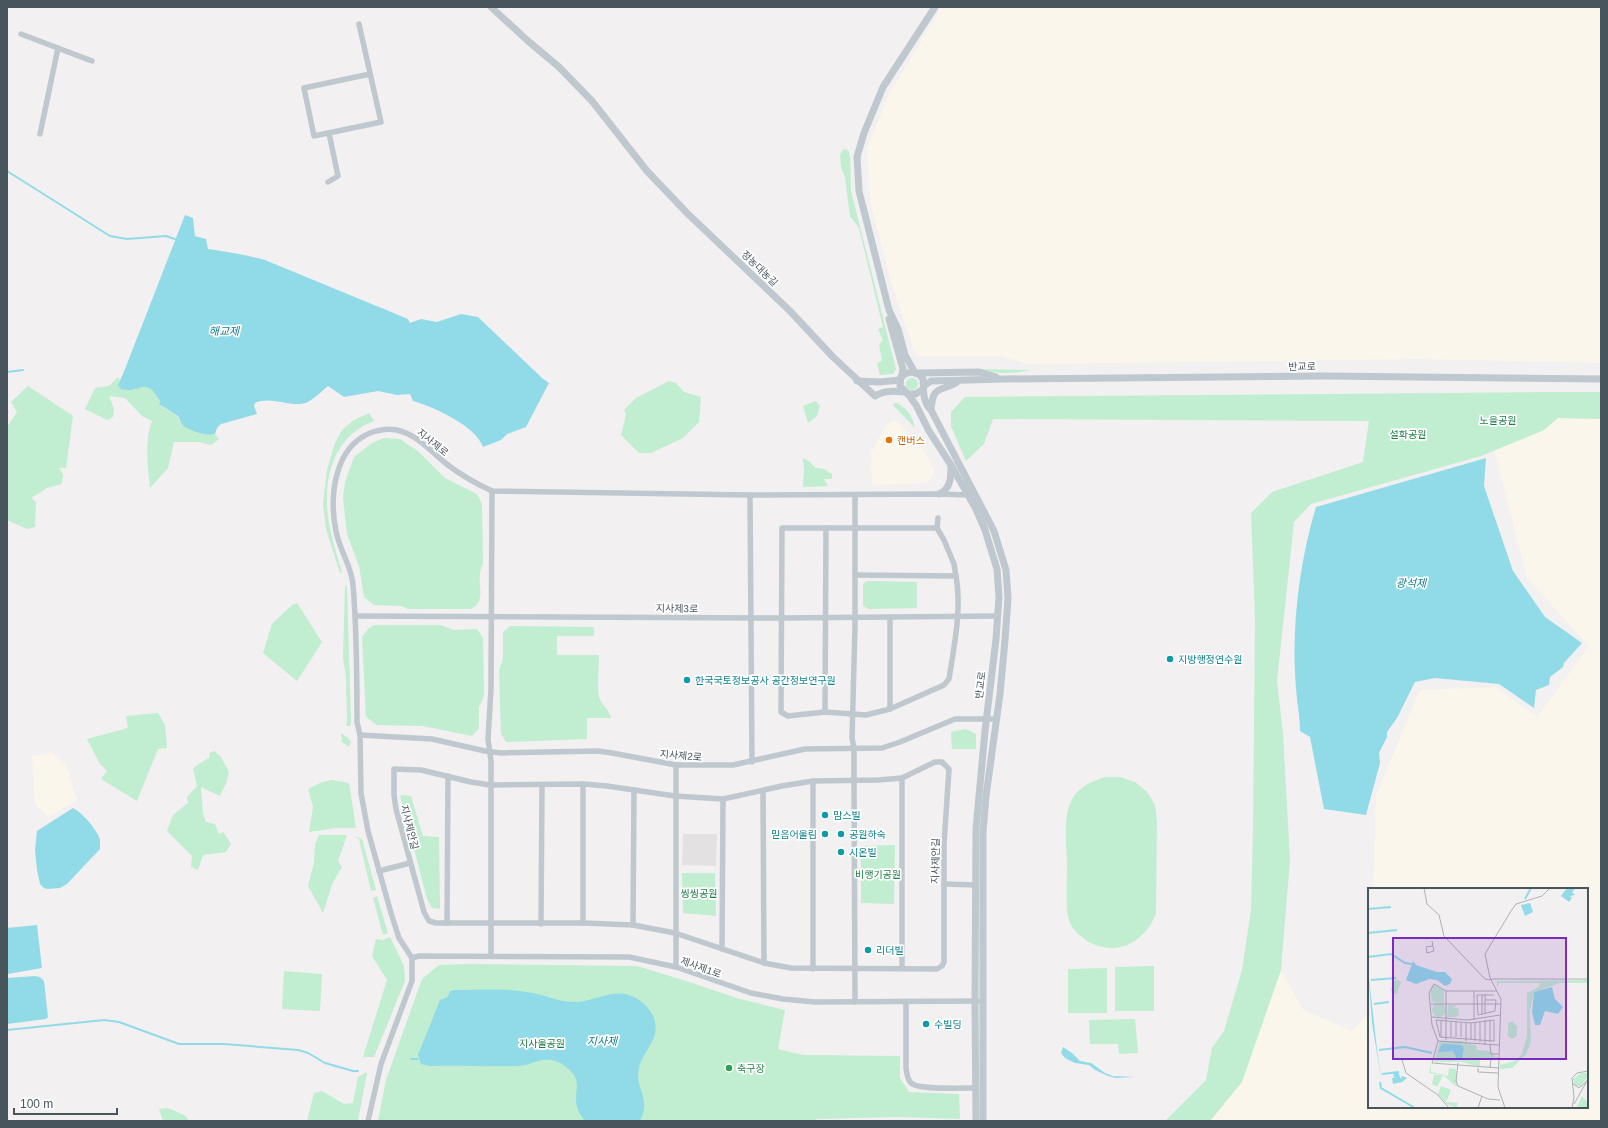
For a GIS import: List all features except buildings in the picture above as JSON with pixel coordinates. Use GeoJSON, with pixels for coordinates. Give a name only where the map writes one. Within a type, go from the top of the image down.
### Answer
{"type":"FeatureCollection","features":[{"type":"Feature","properties":{"kind":"street","name":"정농대농길"},"geometry":{"type":"LineString","coordinates":[[491,7],[576,84],[592,101],[647,171],[687,213],[790,311],[857,381],[872,394]]}},
{"type":"Feature","properties":{"kind":"street"},"geometry":{"type":"LineString","coordinates":[[872,394],[886,392],[916,394],[923,387],[923,379],[916,373],[907,360],[898,329],[889,310],[859,191],[857,157],[864,133],[883,87],[935,7]]}},
{"type":"Feature","properties":{"kind":"street"},"geometry":{"type":"LineString","coordinates":[[359,24],[381,122],[314,136],[304,88],[370,74]]}},
{"type":"Feature","properties":{"kind":"street"},"geometry":{"type":"LineString","coordinates":[[21,34],[92,62]]}},
{"type":"Feature","properties":{"kind":"street"},"geometry":{"type":"LineString","coordinates":[[40,134],[58,48]]}},
{"type":"Feature","properties":{"kind":"street"},"geometry":{"type":"LineString","coordinates":[[328,182],[338,176],[329,133]]}},
{"type":"Feature","properties":{"kind":"street"},"geometry":{"type":"LineString","coordinates":[[889,310],[888,314],[903,369],[900,386],[906,393]]}},
{"type":"Feature","properties":{"kind":"street"},"geometry":{"type":"LineString","coordinates":[[857,381],[880,382],[901,378],[908,372],[916,373]]}},
{"type":"Feature","properties":{"kind":"street","name":"반교로"},"geometry":{"type":"LineString","coordinates":[[916,373],[979,372],[1004,379]]}},
{"type":"Feature","properties":{"kind":"street","name":"반교로"},"geometry":{"type":"LineString","coordinates":[[979,1001],[983,832],[986,796],[1000,694],[1007,617],[1006,570],[994,531],[931,410],[926,405],[923,387],[931,381],[1004,379],[1317,376],[1601,379]]}},
{"type":"Feature","properties":{"kind":"street"},"geometry":{"type":"LineString","coordinates":[[931,410],[935,392],[939,388],[960,381]]}},
{"type":"Feature","properties":{"kind":"street"},"geometry":{"type":"LineString","coordinates":[[872,394],[880,382]]}},
{"type":"Feature","properties":{"kind":"street","name":"반교로"},"geometry":{"type":"LineString","coordinates":[[906,393],[968,495],[985,530],[997,569],[998,616],[978,795],[976,885],[979,1001]]}},
{"type":"Feature","properties":{"kind":"street","name":"지사제로"},"geometry":{"type":"LineString","coordinates":[[412,958],[399,938],[364,815],[360,735],[357,722],[356,616],[353,581],[336,532],[334,517],[334,502],[338,473],[342,461],[350,446],[362,436],[378,430],[401,431],[417,438],[468,480],[492,491],[750,495],[968,495]]}},
{"type":"Feature","properties":{"kind":"street"},"geometry":{"type":"LineString","coordinates":[[939,494],[944,492],[948,487],[951,479],[951,465]]}},
{"type":"Feature","properties":{"kind":"street"},"geometry":{"type":"LineString","coordinates":[[491,956],[491,752],[488,739],[490,700],[492,491]]}},
{"type":"Feature","properties":{"kind":"street"},"geometry":{"type":"LineString","coordinates":[[750,495],[752,762]]}},
{"type":"Feature","properties":{"kind":"street"},"geometry":{"type":"LineString","coordinates":[[855,495],[854,714],[852,738],[854,748],[855,1002]]}},
{"type":"Feature","properties":{"kind":"street"},"geometry":{"type":"LineString","coordinates":[[937,528],[782,528],[781,712],[788,716],[825,712],[866,715],[890,709],[944,685],[949,680],[957,617],[958,596],[954,564],[944,540],[937,528],[938,518]]}},
{"type":"Feature","properties":{"kind":"street"},"geometry":{"type":"LineString","coordinates":[[825,712],[826,528]]}},
{"type":"Feature","properties":{"kind":"street"},"geometry":{"type":"LineString","coordinates":[[855,575],[956,576]]}},
{"type":"Feature","properties":{"kind":"street","name":"지사제3로"},"geometry":{"type":"LineString","coordinates":[[356,616],[750,618],[998,616]]}},
{"type":"Feature","properties":{"kind":"street"},"geometry":{"type":"LineString","coordinates":[[890,617],[890,709]]}},
{"type":"Feature","properties":{"kind":"street","name":"지사제2로"},"geometry":{"type":"LineString","coordinates":[[360,735],[401,736],[432,739],[491,752],[598,751],[676,765],[700,766],[733,765],[752,762],[805,749],[882,748],[956,720],[996,719]]}},
{"type":"Feature","properties":{"kind":"street","name":"지사제안길"},"geometry":{"type":"LineString","coordinates":[[935,762],[942,762],[948,769],[944,844],[944,962],[938,969],[791,968],[764,963],[675,933],[633,925],[436,924],[429,921],[424,912],[410,863],[396,809],[394,769],[421,770],[490,785],[583,784],[612,786],[675,796],[724,799],[782,786],[813,781],[902,778],[935,762]]}},
{"type":"Feature","properties":{"kind":"street"},"geometry":{"type":"LineString","coordinates":[[676,765],[676,967]]}},
{"type":"Feature","properties":{"kind":"street"},"geometry":{"type":"LineString","coordinates":[[447,924],[448,776]]}},
{"type":"Feature","properties":{"kind":"street"},"geometry":{"type":"LineString","coordinates":[[902,778],[902,968]]}},
{"type":"Feature","properties":{"kind":"street"},"geometry":{"type":"LineString","coordinates":[[813,781],[813,969]]}},
{"type":"Feature","properties":{"kind":"street"},"geometry":{"type":"LineString","coordinates":[[583,784],[583,924]]}},
{"type":"Feature","properties":{"kind":"street"},"geometry":{"type":"LineString","coordinates":[[541,924],[542,785]]}},
{"type":"Feature","properties":{"kind":"street"},"geometry":{"type":"LineString","coordinates":[[633,925],[634,790]]}},
{"type":"Feature","properties":{"kind":"street"},"geometry":{"type":"LineString","coordinates":[[764,791],[764,963]]}},
{"type":"Feature","properties":{"kind":"street"},"geometry":{"type":"LineString","coordinates":[[722,949],[724,799]]}},
{"type":"Feature","properties":{"kind":"street"},"geometry":{"type":"LineString","coordinates":[[379,871],[410,863]]}},
{"type":"Feature","properties":{"kind":"street"},"geometry":{"type":"LineString","coordinates":[[944,884],[976,885]]}},
{"type":"Feature","properties":{"kind":"street","name":"제사제1로"},"geometry":{"type":"LineString","coordinates":[[412,958],[419,956],[616,956],[646,960],[676,967],[751,993],[782,999],[815,1002],[979,1001]]}},
{"type":"Feature","properties":{"kind":"street"},"geometry":{"type":"LineString","coordinates":[[368,1121],[375,1084],[381,1064],[412,981],[412,958]]}},
{"type":"Feature","properties":{"kind":"street"},"geometry":{"type":"LineString","coordinates":[[976,1121],[979,1001]]}},
{"type":"Feature","properties":{"kind":"street"},"geometry":{"type":"LineString","coordinates":[[979,1001],[983,1121]]}},
{"type":"Feature","properties":{"kind":"street"},"geometry":{"type":"LineString","coordinates":[[906,1002],[906,1068],[907,1077],[910,1082],[919,1087],[976,1088]]}},
{"type":"Feature","properties":{"kind":"shaded area"},"geometry":{"type":"Polygon","coordinates":[[[942,7],[1601,7],[1601,363],[1419,359],[1030,364],[999,356],[916,356],[891,282],[870,200],[867,148],[889,94],[942,7]]]}},
{"type":"Feature","properties":{"kind":"shaded area"},"geometry":{"type":"Polygon","coordinates":[[[1558,418],[1601,419],[1601,1121],[1210,1121],[1242,1082],[1281,970],[1303,1010],[1352,1031],[1368,1013],[1368,1108],[1588,1108],[1588,888],[1373,888],[1376,795],[1420,690],[1496,687],[1537,717],[1589,646],[1527,578],[1494,450],[1544,430],[1558,418]]]}},
{"type":"Feature","properties":{"kind":"shaded area"},"geometry":{"type":"Polygon","coordinates":[[[893,420],[898,422],[923,450],[934,468],[934,474],[927,483],[872,485],[871,453],[885,427],[893,420]]]}},
{"type":"Feature","properties":{"kind":"shaded area"},"geometry":{"type":"Polygon","coordinates":[[[52,753],[67,766],[77,800],[49,817],[35,805],[32,756],[52,753]]]}},
{"type":"Feature","properties":{"kind":"shaded area"},"geometry":{"type":"Polygon","coordinates":[[[683,834],[717,834],[716,866],[682,865],[683,834]]]}},
{"type":"Feature","properties":{"kind":"green space"},"geometry":{"type":"Polygon","coordinates":[[[843,149],[848,150],[849,153],[851,191],[896,369],[893,374],[880,375],[877,363],[882,361],[879,345],[883,340],[878,329],[883,327],[859,228],[850,216],[845,177],[841,167],[840,155],[843,149]]]}},
{"type":"Feature","properties":{"kind":"green space"},"geometry":{"type":"Polygon","coordinates":[[[974,369],[1030,370],[1016,373],[1002,373],[974,369]]]}},
{"type":"Feature","properties":{"kind":"green space"},"geometry":{"type":"Polygon","coordinates":[[[117,378],[120,379],[118,385],[134,390],[144,387],[152,389],[160,401],[159,404],[177,416],[183,426],[203,434],[215,434],[219,439],[211,445],[199,442],[174,442],[168,468],[150,488],[147,446],[152,421],[142,416],[125,398],[109,396],[114,409],[113,417],[107,420],[85,409],[95,388],[109,386],[117,378]]]}},
{"type":"Feature","properties":{"kind":"green space"},"geometry":{"type":"Polygon","coordinates":[[[914,378],[917,379],[917,389],[910,390],[907,389],[906,382],[907,379],[914,378]]]}},
{"type":"Feature","properties":{"kind":"green space"},"geometry":{"type":"Polygon","coordinates":[[[669,381],[676,383],[684,392],[701,397],[699,422],[683,438],[651,453],[639,453],[621,435],[626,415],[624,410],[636,398],[669,381]]]}},
{"type":"Feature","properties":{"kind":"green space"},"geometry":{"type":"Polygon","coordinates":[[[28,386],[73,416],[66,468],[59,468],[63,474],[62,484],[47,488],[31,498],[36,502],[35,527],[27,529],[7,520],[7,427],[17,412],[11,402],[28,386]]]}},
{"type":"Feature","properties":{"kind":"green space","name":"설화공원"},"geometry":{"type":"Polygon","coordinates":[[[1601,392],[1601,419],[1558,418],[1544,430],[1481,456],[1311,504],[1294,522],[1277,681],[1283,733],[1290,860],[1281,970],[1242,1082],[1210,1121],[1165,1121],[1206,1080],[1212,1048],[1224,1031],[1242,970],[1251,910],[1255,618],[1251,513],[1272,492],[1363,462],[1369,421],[993,419],[984,444],[966,461],[951,426],[951,412],[965,397],[1601,392]]]}},
{"type":"Feature","properties":{"kind":"green space"},"geometry":{"type":"Polygon","coordinates":[[[816,401],[820,406],[817,416],[808,423],[803,406],[816,401]]]}},
{"type":"Feature","properties":{"kind":"green space"},"geometry":{"type":"Polygon","coordinates":[[[897,403],[909,413],[915,428],[893,405],[897,403]]]}},
{"type":"Feature","properties":{"kind":"green space"},"geometry":{"type":"Polygon","coordinates":[[[369,413],[374,421],[358,429],[346,440],[337,453],[331,468],[328,483],[328,517],[332,538],[342,572],[340,573],[326,529],[323,504],[327,470],[335,443],[342,430],[354,420],[369,413]]]}},
{"type":"Feature","properties":{"kind":"green space"},"geometry":{"type":"Polygon","coordinates":[[[384,438],[400,439],[419,452],[445,478],[477,494],[482,504],[483,563],[480,572],[480,598],[476,606],[471,609],[408,609],[401,606],[374,605],[364,597],[359,566],[347,534],[343,498],[345,482],[354,457],[372,443],[384,438]]]}},
{"type":"Feature","properties":{"kind":"green space"},"geometry":{"type":"Polygon","coordinates":[[[803,458],[809,461],[816,468],[824,469],[832,474],[832,479],[824,479],[828,486],[803,487],[803,458]]]}},
{"type":"Feature","properties":{"kind":"green space"},"geometry":{"type":"Polygon","coordinates":[[[867,581],[917,582],[917,608],[869,609],[863,606],[863,584],[867,581]]]}},
{"type":"Feature","properties":{"kind":"green space"},"geometry":{"type":"Polygon","coordinates":[[[345,586],[347,586],[350,726],[346,726],[346,677],[343,657],[345,586]]]}},
{"type":"Feature","properties":{"kind":"green space"},"geometry":{"type":"Polygon","coordinates":[[[297,603],[322,642],[297,681],[263,653],[272,624],[292,605],[297,603]]]}},
{"type":"Feature","properties":{"kind":"green space"},"geometry":{"type":"Polygon","coordinates":[[[374,625],[440,625],[454,630],[477,629],[483,638],[484,696],[479,707],[479,728],[472,736],[423,726],[377,725],[366,717],[362,637],[369,628],[374,625]]]}},
{"type":"Feature","properties":{"kind":"green space"},"geometry":{"type":"Polygon","coordinates":[[[510,626],[594,627],[594,636],[557,636],[557,655],[599,655],[598,693],[611,718],[587,718],[587,739],[506,742],[501,734],[499,670],[503,659],[503,632],[510,626]]]}},
{"type":"Feature","properties":{"kind":"green space"},"geometry":{"type":"Polygon","coordinates":[[[158,713],[165,725],[167,748],[158,749],[137,801],[101,779],[107,771],[100,764],[87,739],[128,728],[126,716],[158,713]]]}},
{"type":"Feature","properties":{"kind":"green space"},"geometry":{"type":"Polygon","coordinates":[[[966,729],[976,734],[976,749],[952,749],[951,732],[966,729]]]}},
{"type":"Feature","properties":{"kind":"green space"},"geometry":{"type":"Polygon","coordinates":[[[341,733],[351,742],[349,747],[342,742],[341,733]]]}},
{"type":"Feature","properties":{"kind":"green space"},"geometry":{"type":"Polygon","coordinates":[[[214,751],[221,757],[229,772],[227,781],[220,796],[201,787],[203,814],[206,822],[215,824],[219,834],[223,832],[231,844],[226,852],[203,855],[198,870],[191,867],[192,856],[167,831],[173,815],[188,803],[187,797],[197,786],[193,768],[210,757],[209,753],[214,751]]]}},
{"type":"Feature","properties":{"kind":"green space"},"geometry":{"type":"Polygon","coordinates":[[[1105,777],[1120,777],[1135,782],[1147,792],[1155,805],[1157,821],[1156,914],[1145,932],[1137,939],[1120,947],[1110,948],[1089,942],[1082,937],[1070,923],[1067,910],[1066,825],[1068,810],[1073,798],[1084,786],[1105,777]]]}},
{"type":"Feature","properties":{"kind":"green space"},"geometry":{"type":"Polygon","coordinates":[[[332,780],[349,783],[356,828],[336,828],[309,832],[313,807],[308,789],[322,782],[332,780]]]}},
{"type":"Feature","properties":{"kind":"green space"},"geometry":{"type":"Polygon","coordinates":[[[400,795],[411,796],[423,836],[439,837],[440,909],[432,908],[427,899],[400,795]]]}},
{"type":"Feature","properties":{"kind":"green space"},"geometry":{"type":"Polygon","coordinates":[[[319,835],[347,835],[338,861],[342,867],[333,882],[323,913],[308,886],[314,863],[315,845],[319,835]]]}},
{"type":"Feature","properties":{"kind":"green space"},"geometry":{"type":"Polygon","coordinates":[[[354,836],[362,839],[376,890],[371,891],[359,839],[354,836]]]}},
{"type":"Feature","properties":{"kind":"green space","name":"비행기공원"},"geometry":{"type":"Polygon","coordinates":[[[895,845],[894,904],[861,903],[861,846],[895,845]]]}},
{"type":"Feature","properties":{"kind":"green space","name":"씽씽공원"},"geometry":{"type":"Polygon","coordinates":[[[682,873],[715,873],[716,916],[683,913],[682,873]]]}},
{"type":"Feature","properties":{"kind":"green space"},"geometry":{"type":"Polygon","coordinates":[[[377,896],[388,933],[383,935],[373,898],[377,896]]]}},
{"type":"Feature","properties":{"kind":"green space"},"geometry":{"type":"Polygon","coordinates":[[[390,937],[404,966],[405,981],[374,1057],[363,1057],[387,980],[372,956],[376,939],[383,940],[390,937]]]}},
{"type":"Feature","properties":{"kind":"green space","name":"지사울공원"},"geometry":{"type":"Polygon","coordinates":[[[439,965],[637,966],[740,999],[785,1010],[778,1049],[803,1055],[900,1056],[900,1078],[909,1092],[959,1094],[960,1119],[898,1117],[817,1119],[813,1121],[378,1121],[386,1080],[422,979],[439,965]]]}},
{"type":"Feature","properties":{"kind":"green space"},"geometry":{"type":"Polygon","coordinates":[[[1154,966],[1154,1011],[1115,1011],[1115,967],[1154,966]]]}},
{"type":"Feature","properties":{"kind":"green space"},"geometry":{"type":"Polygon","coordinates":[[[1107,968],[1107,1013],[1068,1013],[1068,969],[1107,968]]]}},
{"type":"Feature","properties":{"kind":"green space"},"geometry":{"type":"Polygon","coordinates":[[[284,971],[322,974],[320,1011],[282,1009],[284,971]]]}},
{"type":"Feature","properties":{"kind":"green space"},"geometry":{"type":"Polygon","coordinates":[[[1135,1019],[1138,1053],[1119,1054],[1118,1044],[1090,1044],[1089,1020],[1135,1019]]]}},
{"type":"Feature","properties":{"kind":"green space"},"geometry":{"type":"Polygon","coordinates":[[[367,1072],[358,1121],[307,1121],[314,1093],[322,1091],[344,1104],[353,1103],[358,1077],[367,1072]]]}},
{"type":"Feature","properties":{"kind":"green space"},"geometry":{"type":"Polygon","coordinates":[[[168,1108],[186,1116],[189,1121],[163,1121],[159,1109],[168,1108]]]}},
{"type":"Feature","properties":{"kind":"water","name":"해교제"},"geometry":{"type":"Polygon","coordinates":[[[185,215],[193,218],[195,236],[206,239],[208,249],[265,260],[408,319],[410,323],[421,319],[437,322],[461,314],[478,317],[549,383],[526,427],[507,434],[501,440],[483,447],[479,439],[463,425],[443,413],[413,401],[410,394],[397,395],[378,391],[344,397],[328,386],[311,400],[302,404],[268,400],[255,403],[254,406],[257,414],[221,424],[217,428],[215,434],[203,434],[183,426],[178,416],[159,404],[160,401],[155,393],[150,389],[143,387],[134,390],[121,389],[118,385],[185,215]]]}},
{"type":"Feature","properties":{"kind":"water","name":"광석제"},"geometry":{"type":"Polygon","coordinates":[[[1486,458],[1484,486],[1513,571],[1545,617],[1582,643],[1564,663],[1563,667],[1550,677],[1549,685],[1536,690],[1534,708],[1499,684],[1435,678],[1415,682],[1397,718],[1387,732],[1387,737],[1379,753],[1380,763],[1366,815],[1324,809],[1310,737],[1300,731],[1295,666],[1296,620],[1301,574],[1310,528],[1316,507],[1486,458]]]}},
{"type":"Feature","properties":{"kind":"water"},"geometry":{"type":"Polygon","coordinates":[[[73,808],[85,818],[99,836],[100,849],[67,884],[60,888],[44,888],[40,884],[37,870],[35,850],[37,831],[73,808]]]}},
{"type":"Feature","properties":{"kind":"water"},"geometry":{"type":"Polygon","coordinates":[[[37,925],[42,968],[8,974],[7,928],[37,925]]]}},
{"type":"Feature","properties":{"kind":"water"},"geometry":{"type":"Polygon","coordinates":[[[40,977],[44,981],[48,1017],[46,1019],[7,1024],[7,978],[40,977]]]}},
{"type":"Feature","properties":{"kind":"water","name":"지사제"},"geometry":{"type":"Polygon","coordinates":[[[450,991],[518,991],[533,993],[562,1001],[574,1002],[581,1002],[619,993],[634,997],[646,1006],[654,1018],[656,1026],[653,1039],[641,1061],[639,1068],[638,1075],[644,1099],[643,1113],[640,1121],[585,1121],[580,1114],[577,1105],[576,1078],[567,1067],[554,1061],[543,1060],[519,1066],[430,1066],[421,1064],[418,1055],[440,1000],[446,997],[450,991]]]}},
{"type":"Feature","properties":{"kind":"water"},"geometry":{"type":"Polygon","coordinates":[[[1063,1047],[1080,1061],[1091,1063],[1105,1073],[1113,1076],[1135,1077],[1116,1078],[1095,1070],[1089,1065],[1075,1063],[1065,1058],[1061,1053],[1063,1047]]]}},
{"type":"Feature","properties":{"kind":"waterway"},"geometry":{"type":"LineString","coordinates":[[7,171],[110,236],[127,239],[166,236],[175,239]]}},
{"type":"Feature","properties":{"kind":"waterway"},"geometry":{"type":"LineString","coordinates":[[7,372],[23,370]]}},
{"type":"Feature","properties":{"kind":"waterway"},"geometry":{"type":"LineString","coordinates":[[7,1030],[104,1020],[119,1022],[179,1044],[224,1044],[298,1050],[308,1053],[325,1063],[358,1071]]}},
{"type":"Feature","properties":{"kind":"waterway"},"geometry":{"type":"LineString","coordinates":[[411,1059],[418,1059]]}},
{"type":"Feature","properties":{"kind":"place","name":"캔버스"},"geometry":{"type":"Point","coordinates":[889,440]}},
{"type":"Feature","properties":{"kind":"place","name":"지방행정연수원"},"geometry":{"type":"Point","coordinates":[1170,659]}},
{"type":"Feature","properties":{"kind":"place","name":"한국국토정보공사 공간정보연구원"},"geometry":{"type":"Point","coordinates":[687,680]}},
{"type":"Feature","properties":{"kind":"place","name":"맘스빌"},"geometry":{"type":"Point","coordinates":[825,815]}},
{"type":"Feature","properties":{"kind":"place","name":"믿음어울림"},"geometry":{"type":"Point","coordinates":[825,834]}},
{"type":"Feature","properties":{"kind":"place","name":"공원하숙"},"geometry":{"type":"Point","coordinates":[841,834]}},
{"type":"Feature","properties":{"kind":"place","name":"시온빌"},"geometry":{"type":"Point","coordinates":[841,852]}},
{"type":"Feature","properties":{"kind":"place","name":"리더빌"},"geometry":{"type":"Point","coordinates":[868,950]}},
{"type":"Feature","properties":{"kind":"place","name":"수빌딩"},"geometry":{"type":"Point","coordinates":[926,1024]}},
{"type":"Feature","properties":{"kind":"place","name":"축구장"},"geometry":{"type":"Point","coordinates":[729,1068]}},
{"type":"Feature","properties":{"kind":"park label","name":"노을공원"},"geometry":{"type":"Point","coordinates":[1498,420]}}]}
